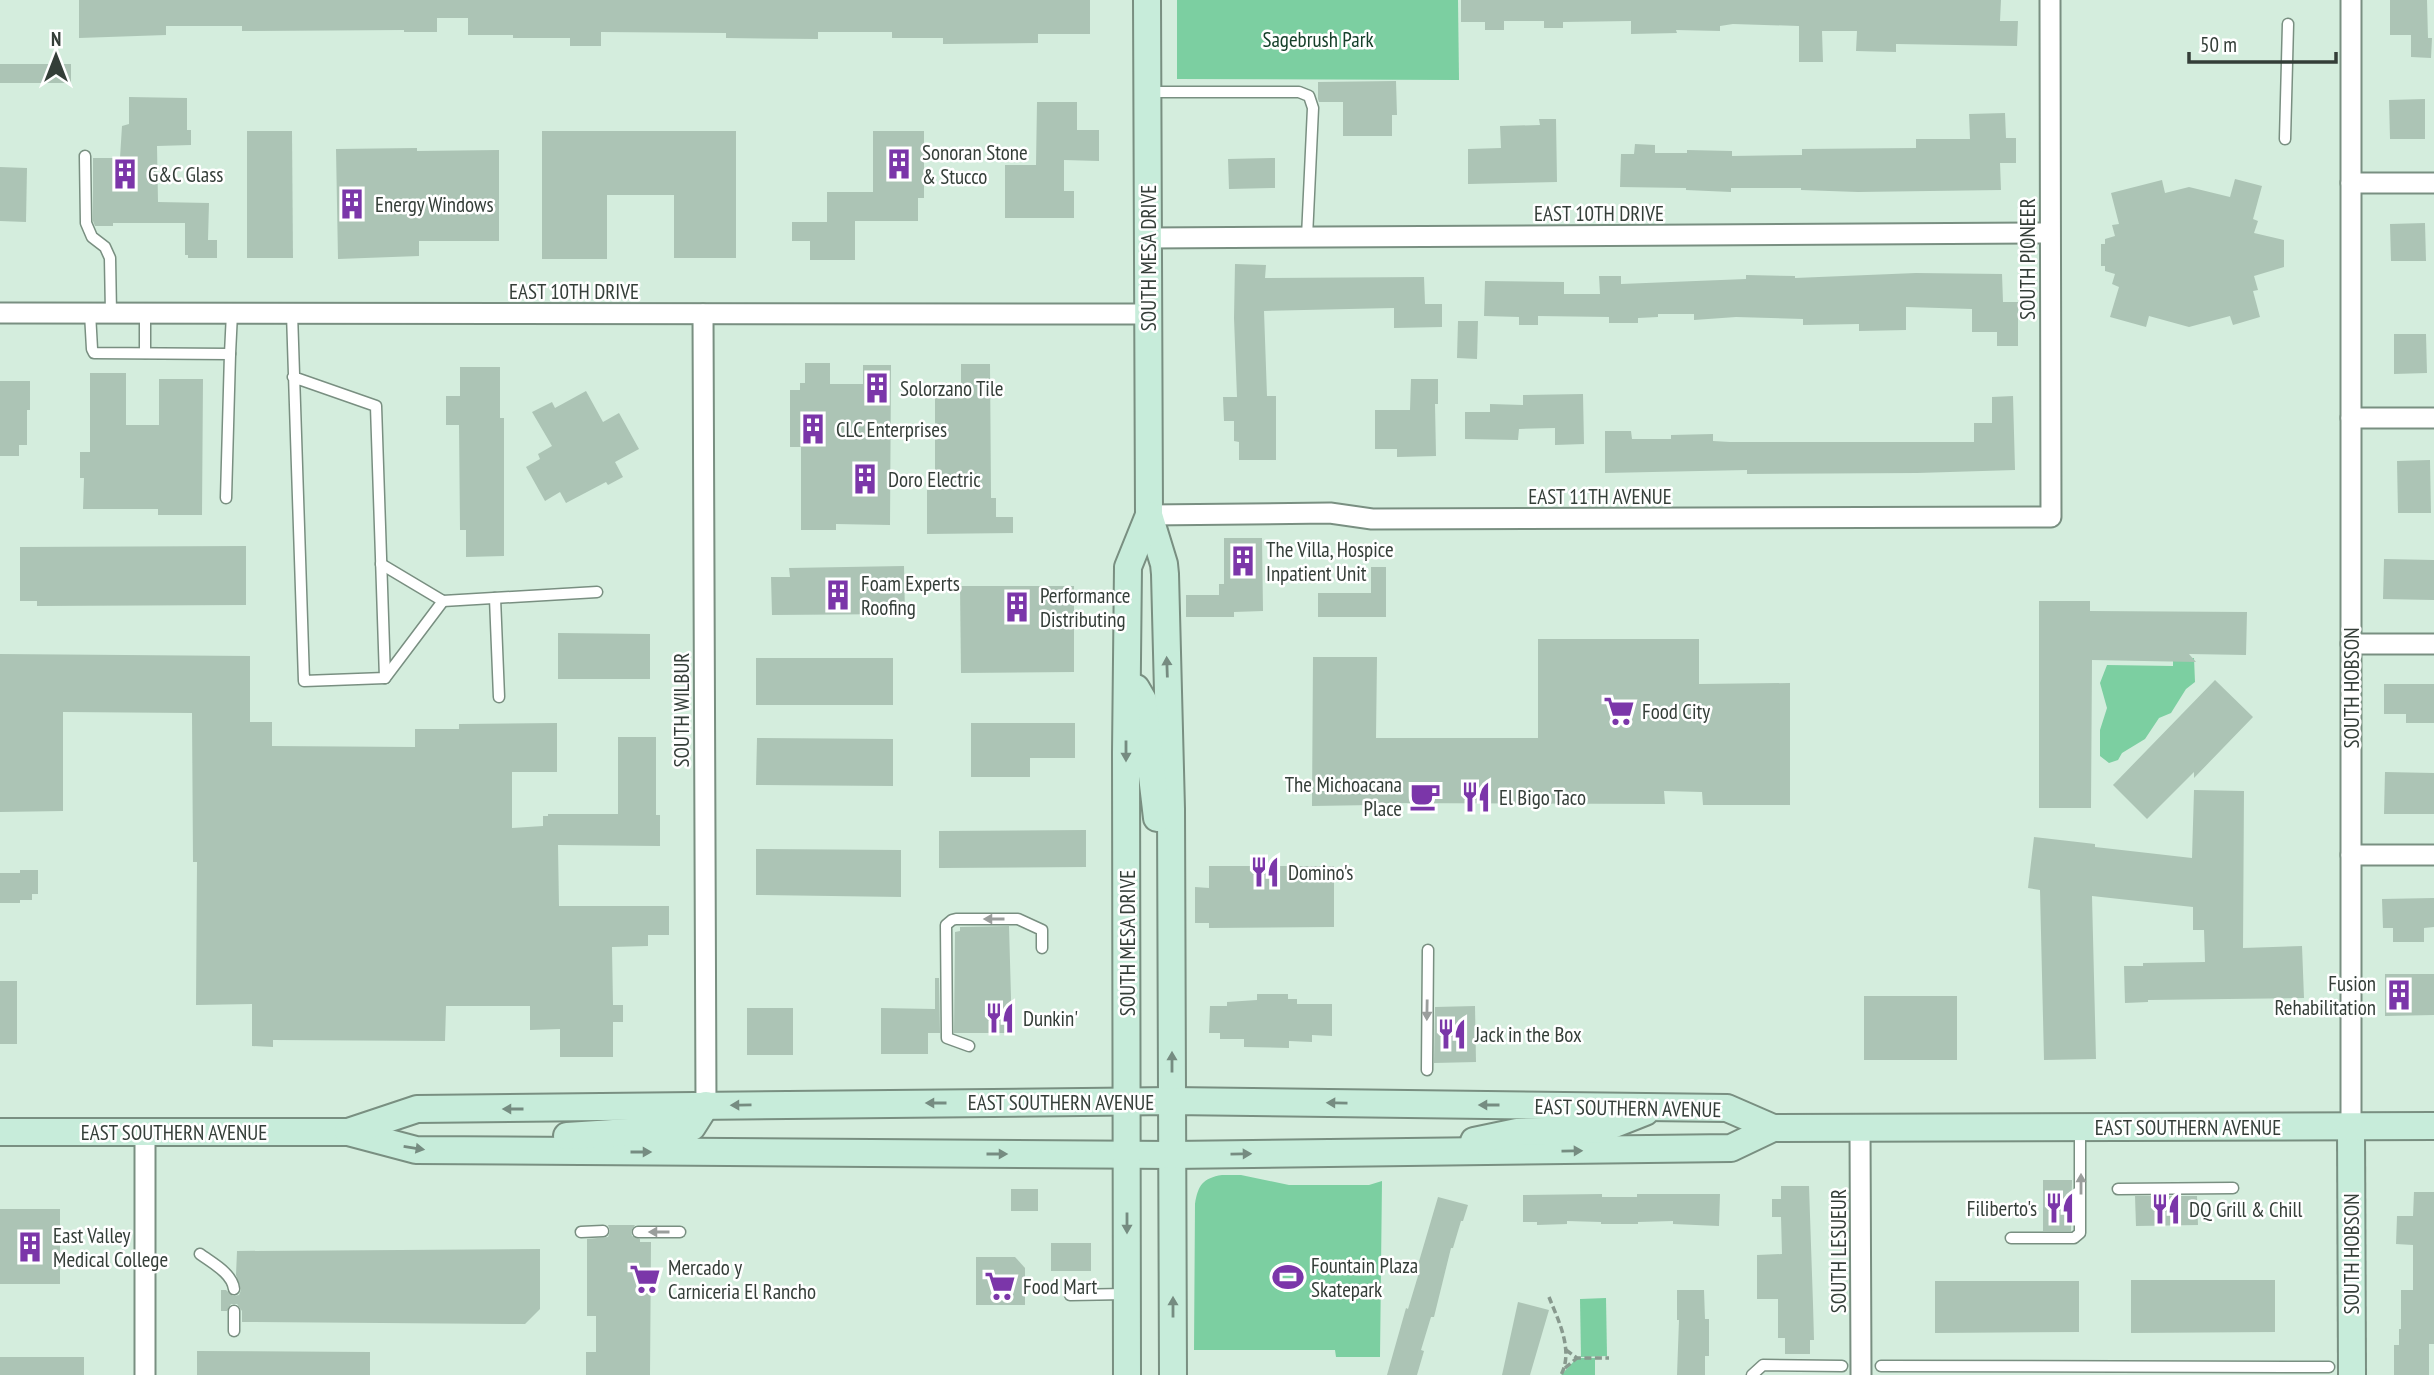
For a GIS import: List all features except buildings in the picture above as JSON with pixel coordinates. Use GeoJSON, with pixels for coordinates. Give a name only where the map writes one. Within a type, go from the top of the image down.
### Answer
{"type":"FeatureCollection","features":[{"type":"Feature","properties":{"kind":"main road","name":"SOUTH MESA DRIVE"},"geometry":{"type":"LineString","coordinates":[[1147,0],[1149,515],[1164,564],[1171,850],[1173,1375]]}},
{"type":"Feature","properties":{"kind":"main road","name":"SOUTH MESA DRIVE"},"geometry":{"type":"LineString","coordinates":[[1127,1375],[1128,567],[1149,515]]}},
{"type":"Feature","properties":{"kind":"main road"},"geometry":{"type":"LineString","coordinates":[[1127,671],[1143,700],[1156,814],[1171,850]]}},
{"type":"Feature","properties":{"kind":"main road","name":"EAST SOUTHERN AVENUE"},"geometry":{"type":"LineString","coordinates":[[348,1132],[417,1109],[1127,1101],[1727,1108],[1773,1128],[2434,1126]]}},
{"type":"Feature","properties":{"kind":"main road"},"geometry":{"type":"LineString","coordinates":[[520,1152],[546,1138],[673,1132],[692,1127],[706,1105]]}},
{"type":"Feature","properties":{"kind":"main road"},"geometry":{"type":"LineString","coordinates":[[1455,1153],[1478,1139],[1517,1132],[1602,1129],[1655,1107]]}},
{"type":"Feature","properties":{"kind":"main road","name":"EAST SOUTHERN AVENUE"},"geometry":{"type":"LineString","coordinates":[[0,1132],[348,1132],[416,1150],[1173,1155],[1731,1148],[1773,1128]]}},
{"type":"Feature","properties":{"kind":"main road","name":"SOUTH HOBSON"},"geometry":{"type":"LineString","coordinates":[[2340,1371],[2351,1128]]}},
{"type":"Feature","properties":{"kind":"street","name":"SOUTH PIONEER"},"geometry":{"type":"LineString","coordinates":[[2050,0],[2051,517]]}},
{"type":"Feature","properties":{"kind":"street","name":"SOUTH HOBSON"},"geometry":{"type":"LineString","coordinates":[[2351,0],[2351,1128]]}},
{"type":"Feature","properties":{"kind":"street"},"geometry":{"type":"LineString","coordinates":[[2351,183],[2434,183]]}},
{"type":"Feature","properties":{"kind":"street","name":"EAST 10TH DRIVE"},"geometry":{"type":"LineString","coordinates":[[1148,238],[2049,233]]}},
{"type":"Feature","properties":{"kind":"street","name":"EAST 10TH DRIVE"},"geometry":{"type":"LineString","coordinates":[[0,313],[1149,314]]}},
{"type":"Feature","properties":{"kind":"street","name":"SOUTH WILBUR"},"geometry":{"type":"LineString","coordinates":[[703,314],[706,1105]]}},
{"type":"Feature","properties":{"kind":"street"},"geometry":{"type":"LineString","coordinates":[[2351,418],[2434,418]]}},
{"type":"Feature","properties":{"kind":"street","name":"EAST 11TH AVENUE"},"geometry":{"type":"LineString","coordinates":[[1149,515],[1330,513],[1372,519],[2051,517]]}},
{"type":"Feature","properties":{"kind":"street"},"geometry":{"type":"LineString","coordinates":[[2351,644],[2434,644]]}},
{"type":"Feature","properties":{"kind":"street"},"geometry":{"type":"LineString","coordinates":[[2351,855],[2434,855]]}},
{"type":"Feature","properties":{"kind":"street","name":"SOUTH LESUEUR"},"geometry":{"type":"LineString","coordinates":[[1860,1128],[1861,1375]]}},
{"type":"Feature","properties":{"kind":"street"},"geometry":{"type":"LineString","coordinates":[[145,1131],[145,1375]]}},
{"type":"Feature","properties":{"kind":"lane"},"geometry":{"type":"LineString","coordinates":[[2285,139],[2288,24]]}},
{"type":"Feature","properties":{"kind":"lane"},"geometry":{"type":"LineString","coordinates":[[1148,92],[1299,92],[1309,96],[1313,108],[1307,237]]}},
{"type":"Feature","properties":{"kind":"lane"},"geometry":{"type":"LineString","coordinates":[[85,156],[86,223],[92,237],[105,247],[110,258],[111,313]]}},
{"type":"Feature","properties":{"kind":"lane"},"geometry":{"type":"LineString","coordinates":[[90,313],[94,353],[230,354]]}},
{"type":"Feature","properties":{"kind":"lane"},"geometry":{"type":"LineString","coordinates":[[145,313],[145,353]]}},
{"type":"Feature","properties":{"kind":"lane"},"geometry":{"type":"LineString","coordinates":[[226,498],[232,313]]}},
{"type":"Feature","properties":{"kind":"lane"},"geometry":{"type":"LineString","coordinates":[[292,313],[304,681],[385,678]]}},
{"type":"Feature","properties":{"kind":"lane"},"geometry":{"type":"LineString","coordinates":[[293,377],[376,406],[385,678]]}},
{"type":"Feature","properties":{"kind":"lane"},"geometry":{"type":"LineString","coordinates":[[382,564],[443,601],[597,592]]}},
{"type":"Feature","properties":{"kind":"lane"},"geometry":{"type":"LineString","coordinates":[[495,598],[499,696]]}},
{"type":"Feature","properties":{"kind":"lane"},"geometry":{"type":"LineString","coordinates":[[385,678],[443,601]]}},
{"type":"Feature","properties":{"kind":"lane"},"geometry":{"type":"LineString","coordinates":[[969,1046],[947,1038],[948,922],[956,919],[1024,920],[1042,930],[1042,948]]}},
{"type":"Feature","properties":{"kind":"lane"},"geometry":{"type":"LineString","coordinates":[[1427,1070],[1428,950]]}},
{"type":"Feature","properties":{"kind":"lane"},"geometry":{"type":"LineString","coordinates":[[2011,1238],[2074,1238],[2080,1233],[2080,1127]]}},
{"type":"Feature","properties":{"kind":"lane"},"geometry":{"type":"LineString","coordinates":[[2118,1189],[2233,1188]]}},
{"type":"Feature","properties":{"kind":"lane"},"geometry":{"type":"LineString","coordinates":[[581,1232],[603,1231]]}},
{"type":"Feature","properties":{"kind":"lane"},"geometry":{"type":"LineString","coordinates":[[638,1232],[680,1232]]}},
{"type":"Feature","properties":{"kind":"lane"},"geometry":{"type":"LineString","coordinates":[[200,1254],[225,1273],[233,1283],[234,1290]]}},
{"type":"Feature","properties":{"kind":"lane"},"geometry":{"type":"LineString","coordinates":[[1070,1295],[1127,1294]]}},
{"type":"Feature","properties":{"kind":"lane"},"geometry":{"type":"LineString","coordinates":[[234,1311],[234,1331]]}},
{"type":"Feature","properties":{"kind":"lane"},"geometry":{"type":"LineString","coordinates":[[1752,1375],[1763,1365],[1842,1366]]}},
{"type":"Feature","properties":{"kind":"lane"},"geometry":{"type":"LineString","coordinates":[[1881,1366],[2340,1371]]}},
{"type":"Feature","properties":{"kind":"path"},"geometry":{"type":"LineString","coordinates":[[1549,1297],[1560,1323],[1565,1349],[1562,1372]]}},
{"type":"Feature","properties":{"kind":"path"},"geometry":{"type":"LineString","coordinates":[[1565,1349],[1577,1359],[1609,1359]]}},
{"type":"Feature","properties":{"kind":"path"},"geometry":{"type":"LineString","coordinates":[[1562,1372],[1577,1359]]}},
{"type":"Feature","properties":{"kind":"green space","name":"Sagebrush Park"},"geometry":{"type":"Polygon","coordinates":[[[1177,0],[1458,0],[1459,80],[1177,79],[1177,0]]]}},
{"type":"Feature","properties":{"kind":"green space"},"geometry":{"type":"Polygon","coordinates":[[[2194,658],[2195,682],[2186,689],[2171,713],[2159,718],[2145,739],[2122,753],[2118,760],[2109,763],[2100,756],[2100,730],[2107,708],[2100,683],[2107,665],[2173,666],[2173,659],[2194,658]]]}},
{"type":"Feature","properties":{"kind":"green space","name":"Fountain Plaza Skatepark"},"geometry":{"type":"Polygon","coordinates":[[[1241,1175],[1289,1185],[1369,1185],[1382,1181],[1380,1357],[1336,1357],[1335,1350],[1194,1350],[1195,1204],[1203,1184],[1210,1178],[1241,1175]]]}},
{"type":"Feature","properties":{"kind":"green space"},"geometry":{"type":"Polygon","coordinates":[[[1606,1298],[1607,1356],[1581,1357],[1580,1299],[1606,1298]]]}},
{"type":"Feature","properties":{"kind":"green space"},"geometry":{"type":"Polygon","coordinates":[[[1577,1358],[1595,1358],[1595,1375],[1561,1375],[1577,1358]]]}},
{"type":"Feature","properties":{"kind":"place","name":"Sonoran Stone & Stucco"},"geometry":{"type":"Point","coordinates":[899,164]}},
{"type":"Feature","properties":{"kind":"place","name":"G&C Glass"},"geometry":{"type":"Point","coordinates":[125,174]}},
{"type":"Feature","properties":{"kind":"place","name":"Energy Windows"},"geometry":{"type":"Point","coordinates":[352,204]}},
{"type":"Feature","properties":{"kind":"place","name":"Solorzano Tile"},"geometry":{"type":"Point","coordinates":[877,388]}},
{"type":"Feature","properties":{"kind":"place","name":"CLC Enterprises"},"geometry":{"type":"Point","coordinates":[813,429]}},
{"type":"Feature","properties":{"kind":"place","name":"Doro Electric"},"geometry":{"type":"Point","coordinates":[865,479]}},
{"type":"Feature","properties":{"kind":"place","name":"The Villa, Hospice Inpatient Unit"},"geometry":{"type":"Point","coordinates":[1243,561]}},
{"type":"Feature","properties":{"kind":"place","name":"Foam Experts Roofing"},"geometry":{"type":"Point","coordinates":[838,595]}},
{"type":"Feature","properties":{"kind":"place","name":"Performance Distributing"},"geometry":{"type":"Point","coordinates":[1017,607]}},
{"type":"Feature","properties":{"kind":"place","name":"Food City"},"geometry":{"type":"Point","coordinates":[1619,711]}},
{"type":"Feature","properties":{"kind":"place","name":"The Michoacana Place"},"geometry":{"type":"Point","coordinates":[1425,796]}},
{"type":"Feature","properties":{"kind":"place","name":"El Bigo Taco"},"geometry":{"type":"Point","coordinates":[1476,797]}},
{"type":"Feature","properties":{"kind":"place","name":"Domino's"},"geometry":{"type":"Point","coordinates":[1265,872]}},
{"type":"Feature","properties":{"kind":"place","name":"Fusion Rehabilitation"},"geometry":{"type":"Point","coordinates":[2399,995]}},
{"type":"Feature","properties":{"kind":"place","name":"Dunkin'"},"geometry":{"type":"Point","coordinates":[1000,1018]}},
{"type":"Feature","properties":{"kind":"place","name":"Jack in the Box"},"geometry":{"type":"Point","coordinates":[1452,1034]}},
{"type":"Feature","properties":{"kind":"place","name":"Filiberto's"},"geometry":{"type":"Point","coordinates":[2060,1208]}},
{"type":"Feature","properties":{"kind":"place","name":"DQ Grill & Chill"},"geometry":{"type":"Point","coordinates":[2166,1209]}},
{"type":"Feature","properties":{"kind":"place","name":"East Valley Medical College"},"geometry":{"type":"Point","coordinates":[30,1247]}},
{"type":"Feature","properties":{"kind":"place","name":"Fountain Plaza Skatepark"},"geometry":{"type":"Point","coordinates":[1288,1277]}},
{"type":"Feature","properties":{"kind":"place","name":"Mercado y Carniceria El Rancho"},"geometry":{"type":"Point","coordinates":[645,1279]}},
{"type":"Feature","properties":{"kind":"place","name":"Food Mart"},"geometry":{"type":"Point","coordinates":[1000,1286]}}]}
